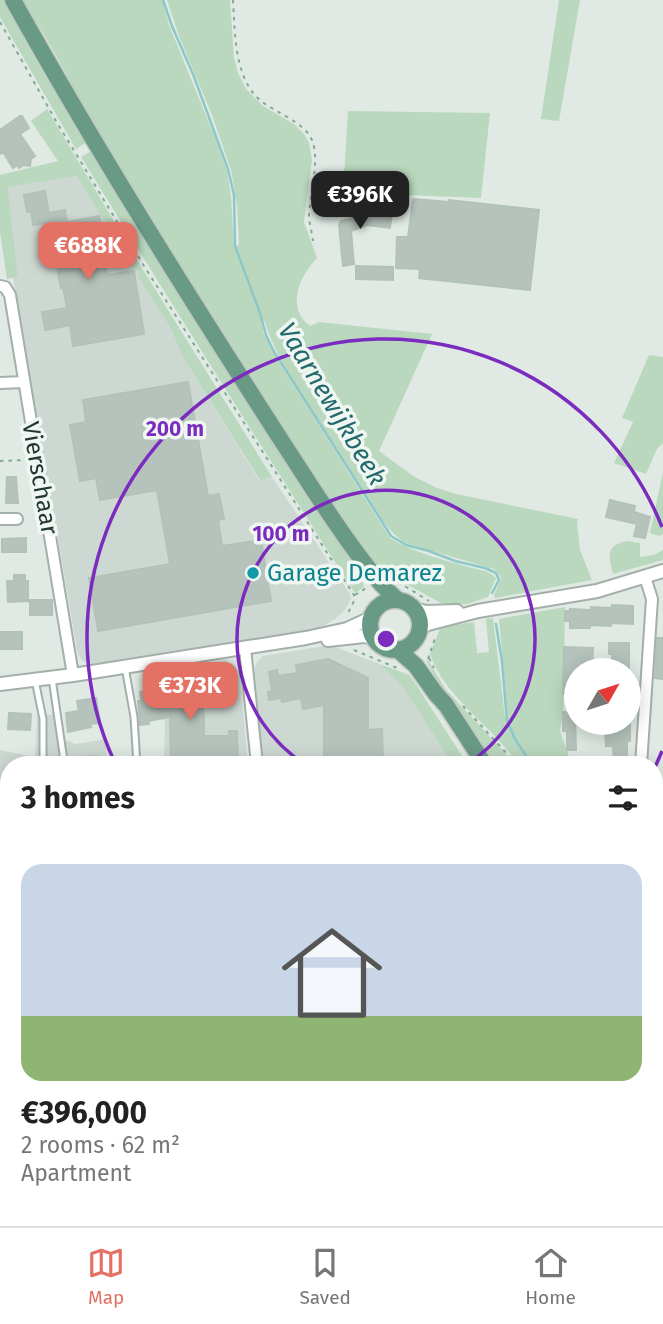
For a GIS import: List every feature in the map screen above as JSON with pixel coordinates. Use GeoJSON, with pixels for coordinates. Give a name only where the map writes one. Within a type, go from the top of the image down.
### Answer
{"type":"FeatureCollection","features":[{"type":"Feature","properties":{"kind":"main road"},"geometry":{"type":"LineString","coordinates":[[13,0],[70,101],[159,248],[344,536],[388,593],[414,609],[418,618],[416,635],[442,694],[454,705],[480,756]]}},
{"type":"Feature","properties":{"kind":"main road"},"geometry":{"type":"LineString","coordinates":[[344,536],[373,594],[370,629],[374,638],[383,646],[397,649],[404,648],[416,635]]}},
{"type":"Feature","properties":{"kind":"main road"},"geometry":{"type":"LineString","coordinates":[[373,614],[381,604],[398,600]]}},
{"type":"Feature","properties":{"kind":"main road"},"geometry":{"type":"LineString","coordinates":[[397,649],[416,666],[436,694],[454,705]]}},
{"type":"Feature","properties":{"kind":"street","name":"Vierschaar"},"geometry":{"type":"LineString","coordinates":[[0,286],[5,287],[10,295],[74,675]]}},
{"type":"Feature","properties":{"kind":"street"},"geometry":{"type":"LineString","coordinates":[[0,383],[24,382]]}},
{"type":"Feature","properties":{"kind":"street"},"geometry":{"type":"LineString","coordinates":[[0,519],[17,519]]}},
{"type":"Feature","properties":{"kind":"street"},"geometry":{"type":"LineString","coordinates":[[416,635],[428,624],[478,611],[597,591],[663,570]]}},
{"type":"Feature","properties":{"kind":"street"},"geometry":{"type":"LineString","coordinates":[[642,756],[652,599],[645,577]]}},
{"type":"Feature","properties":{"kind":"street"},"geometry":{"type":"LineString","coordinates":[[414,609],[426,612],[478,611]]}},
{"type":"Feature","properties":{"kind":"street"},"geometry":{"type":"LineString","coordinates":[[0,684],[74,675],[306,638],[348,629],[373,614]]}},
{"type":"Feature","properties":{"kind":"street"},"geometry":{"type":"LineString","coordinates":[[306,638],[330,641],[364,636],[374,638]]}},
{"type":"Feature","properties":{"kind":"street"},"geometry":{"type":"LineString","coordinates":[[245,648],[256,756]]}},
{"type":"Feature","properties":{"kind":"lane"},"geometry":{"type":"LineString","coordinates":[[125,667],[134,717],[136,756]]}},
{"type":"Feature","properties":{"kind":"lane"},"geometry":{"type":"LineString","coordinates":[[52,678],[63,756]]}},
{"type":"Feature","properties":{"kind":"lane"},"geometry":{"type":"LineString","coordinates":[[35,680],[43,719],[43,756]]}},
{"type":"Feature","properties":{"kind":"path"},"geometry":{"type":"LineString","coordinates":[[233,0],[236,44],[243,75],[261,101],[302,127],[313,144],[315,158],[309,218],[313,241]]}},
{"type":"Feature","properties":{"kind":"path"},"geometry":{"type":"LineString","coordinates":[[0,22],[144,266],[354,596],[346,618]]}},
{"type":"Feature","properties":{"kind":"path"},"geometry":{"type":"LineString","coordinates":[[0,461],[37,459]]}},
{"type":"Feature","properties":{"kind":"path"},"geometry":{"type":"LineString","coordinates":[[429,663],[439,627]]}},
{"type":"Feature","properties":{"kind":"path"},"geometry":{"type":"LineString","coordinates":[[352,649],[396,667]]}},
{"type":"Feature","properties":{"kind":"path"},"geometry":{"type":"LineString","coordinates":[[454,705],[509,756]]}},
{"type":"Feature","properties":{"kind":"shaded area"},"geometry":{"type":"Polygon","coordinates":[[[77,176],[133,269],[138,269],[137,275],[171,329],[182,356],[259,480],[272,477],[350,594],[351,599],[345,610],[315,631],[92,666],[78,655],[13,278],[18,277],[8,187],[77,176]]]}},
{"type":"Feature","properties":{"kind":"shaded area"},"geometry":{"type":"Polygon","coordinates":[[[330,645],[380,664],[402,686],[447,756],[260,756],[253,672],[263,656],[330,645]]]}},
{"type":"Feature","properties":{"kind":"shaded area"},"geometry":{"type":"Polygon","coordinates":[[[225,660],[234,665],[240,675],[247,756],[164,756],[165,725],[157,672],[225,660]]]}},
{"type":"Feature","properties":{"kind":"shaded area"},"geometry":{"type":"Polygon","coordinates":[[[59,714],[65,740],[76,744],[105,739],[107,756],[35,756],[37,716],[59,714]]]}},
{"type":"Feature","properties":{"kind":"shaded area"},"geometry":{"type":"Polygon","coordinates":[[[0,750],[30,756],[0,756],[0,750]]]}},
{"type":"Feature","properties":{"kind":"green space"},"geometry":{"type":"Polygon","coordinates":[[[0,0],[7,0],[24,30],[24,39],[50,84],[57,88],[87,142],[76,149],[0,17],[0,0]]]}},
{"type":"Feature","properties":{"kind":"green space"},"geometry":{"type":"Polygon","coordinates":[[[20,0],[162,0],[169,25],[227,171],[234,247],[239,244],[237,205],[231,170],[167,0],[230,0],[234,58],[246,89],[263,106],[294,124],[309,143],[312,160],[304,222],[317,258],[305,273],[298,292],[298,310],[302,319],[310,326],[319,322],[432,334],[379,451],[413,476],[437,488],[578,519],[580,550],[592,580],[495,598],[501,579],[494,569],[405,543],[387,526],[370,503],[298,390],[264,320],[261,321],[264,334],[277,359],[390,538],[446,561],[486,571],[496,578],[488,597],[467,604],[443,604],[388,574],[382,575],[340,518],[181,272],[68,86],[67,75],[41,29],[32,22],[20,0]]]}},
{"type":"Feature","properties":{"kind":"green space"},"geometry":{"type":"Polygon","coordinates":[[[559,0],[580,0],[559,121],[541,119],[559,0]]]}},
{"type":"Feature","properties":{"kind":"green space"},"geometry":{"type":"Polygon","coordinates":[[[47,109],[272,477],[260,480],[182,356],[171,329],[137,275],[138,269],[133,269],[77,176],[8,187],[18,277],[7,279],[0,232],[0,175],[58,161],[31,121],[47,109]]]}},
{"type":"Feature","properties":{"kind":"green space"},"geometry":{"type":"Polygon","coordinates":[[[348,111],[490,113],[481,198],[405,195],[409,179],[368,175],[365,196],[343,192],[348,111]]]}},
{"type":"Feature","properties":{"kind":"green space"},"geometry":{"type":"Polygon","coordinates":[[[93,150],[205,333],[350,559],[364,587],[355,593],[81,157],[93,150]]]}},
{"type":"Feature","properties":{"kind":"green space"},"geometry":{"type":"Polygon","coordinates":[[[649,355],[663,357],[663,443],[657,449],[646,474],[614,463],[633,422],[622,418],[649,355]]]}},
{"type":"Feature","properties":{"kind":"green space"},"geometry":{"type":"Polygon","coordinates":[[[663,472],[663,534],[659,536],[650,533],[663,472]]]}},
{"type":"Feature","properties":{"kind":"green space"},"geometry":{"type":"Polygon","coordinates":[[[627,541],[640,543],[640,557],[654,555],[663,550],[663,560],[613,574],[610,552],[615,545],[627,541]]]}},
{"type":"Feature","properties":{"kind":"green space"},"geometry":{"type":"Polygon","coordinates":[[[565,607],[563,712],[560,731],[569,756],[512,756],[458,699],[437,670],[430,654],[440,629],[474,622],[477,653],[489,652],[486,619],[493,618],[505,717],[508,717],[499,619],[565,607]]]}},
{"type":"Feature","properties":{"kind":"green space"},"geometry":{"type":"Polygon","coordinates":[[[428,660],[446,690],[508,756],[486,756],[426,661],[428,660]]]}},
{"type":"Feature","properties":{"kind":"green space"},"geometry":{"type":"Polygon","coordinates":[[[380,664],[409,675],[462,756],[447,756],[402,686],[380,664]]]}},
{"type":"Feature","properties":{"kind":"building"},"geometry":{"type":"Polygon","coordinates":[[[20,116],[29,128],[20,134],[35,156],[31,159],[30,166],[19,168],[17,165],[13,168],[3,152],[0,154],[0,130],[20,116]]]}},
{"type":"Feature","properties":{"kind":"building"},"geometry":{"type":"Polygon","coordinates":[[[45,191],[49,213],[65,210],[67,222],[99,216],[107,275],[134,271],[144,334],[73,346],[70,325],[45,330],[42,312],[67,308],[54,251],[63,250],[58,221],[33,225],[31,211],[27,212],[24,195],[45,191]]]}},
{"type":"Feature","properties":{"kind":"building"},"geometry":{"type":"Polygon","coordinates":[[[413,199],[449,200],[539,210],[530,290],[419,278],[420,269],[396,268],[397,237],[408,237],[413,199]]]}},
{"type":"Feature","properties":{"kind":"building"},"geometry":{"type":"Polygon","coordinates":[[[368,210],[392,212],[390,228],[367,225],[351,231],[354,264],[343,266],[339,225],[341,221],[368,214],[368,210]]]}},
{"type":"Feature","properties":{"kind":"building"},"geometry":{"type":"Polygon","coordinates":[[[356,266],[393,267],[393,280],[356,279],[356,266]]]}},
{"type":"Feature","properties":{"kind":"building"},"geometry":{"type":"Polygon","coordinates":[[[188,382],[208,496],[219,494],[224,519],[218,520],[222,546],[261,540],[271,601],[98,631],[89,578],[170,564],[157,490],[100,500],[96,478],[80,481],[70,425],[86,422],[83,400],[188,382]]]}},
{"type":"Feature","properties":{"kind":"building"},"geometry":{"type":"Polygon","coordinates":[[[7,477],[16,477],[18,503],[6,503],[7,477]]]}},
{"type":"Feature","properties":{"kind":"building"},"geometry":{"type":"Polygon","coordinates":[[[610,500],[635,506],[634,512],[650,517],[645,538],[634,536],[637,524],[606,517],[610,500]]]}},
{"type":"Feature","properties":{"kind":"building"},"geometry":{"type":"Polygon","coordinates":[[[26,538],[26,552],[2,552],[2,539],[26,538]]]}},
{"type":"Feature","properties":{"kind":"building"},"geometry":{"type":"Polygon","coordinates":[[[14,575],[25,575],[25,581],[28,581],[28,601],[8,602],[7,581],[14,581],[14,575]]]}},
{"type":"Feature","properties":{"kind":"building"},"geometry":{"type":"Polygon","coordinates":[[[30,600],[52,600],[52,615],[30,615],[30,600]]]}},
{"type":"Feature","properties":{"kind":"building"},"geometry":{"type":"Polygon","coordinates":[[[612,605],[633,606],[633,624],[611,623],[611,626],[570,628],[570,621],[565,621],[565,611],[570,609],[591,610],[591,607],[611,608],[612,605]]]}},
{"type":"Feature","properties":{"kind":"building"},"geometry":{"type":"Polygon","coordinates":[[[0,632],[22,632],[22,649],[0,649],[0,632]]]}},
{"type":"Feature","properties":{"kind":"building"},"geometry":{"type":"Polygon","coordinates":[[[657,638],[663,638],[663,679],[655,678],[657,638]]]}},
{"type":"Feature","properties":{"kind":"building"},"geometry":{"type":"Polygon","coordinates":[[[609,643],[629,643],[629,658],[612,658],[612,654],[609,654],[609,643]]]}},
{"type":"Feature","properties":{"kind":"building"},"geometry":{"type":"Polygon","coordinates":[[[564,647],[593,648],[593,658],[564,658],[563,694],[564,647]]]}},
{"type":"Feature","properties":{"kind":"building"},"geometry":{"type":"Polygon","coordinates":[[[328,659],[368,678],[368,730],[382,729],[383,756],[324,756],[324,705],[303,709],[301,698],[282,702],[281,698],[269,700],[268,692],[272,691],[269,672],[277,670],[278,676],[297,673],[296,665],[328,659]]]}},
{"type":"Feature","properties":{"kind":"building"},"geometry":{"type":"Polygon","coordinates":[[[228,678],[230,693],[201,698],[204,736],[229,736],[229,731],[237,731],[238,756],[171,756],[170,717],[140,725],[140,692],[198,680],[199,683],[228,678]]]}},
{"type":"Feature","properties":{"kind":"building"},"geometry":{"type":"Polygon","coordinates":[[[96,698],[100,723],[68,732],[66,713],[79,711],[77,701],[96,698]]]}},
{"type":"Feature","properties":{"kind":"building"},"geometry":{"type":"Polygon","coordinates":[[[9,713],[31,714],[30,730],[8,729],[9,713]]]}},
{"type":"Feature","properties":{"kind":"building"},"geometry":{"type":"Polygon","coordinates":[[[567,735],[576,735],[576,750],[567,750],[567,735]]]}},
{"type":"Feature","properties":{"kind":"building"},"geometry":{"type":"Polygon","coordinates":[[[605,735],[630,735],[630,741],[627,741],[627,756],[614,756],[613,746],[606,746],[605,735]]]}},
{"type":"Feature","properties":{"kind":"waterway","name":"Vaarnewijkbeek"},"geometry":{"type":"LineString","coordinates":[[163,0],[228,169],[234,195],[235,246],[273,350],[391,536],[406,545],[496,573],[499,580],[492,593]]}},
{"type":"Feature","properties":{"kind":"waterway"},"geometry":{"type":"LineString","coordinates":[[496,624],[507,721],[526,756]]}},
{"type":"Feature","properties":{"kind":"place","name":"Garage Demarez"},"geometry":{"type":"Point","coordinates":[253,573]}}]}
